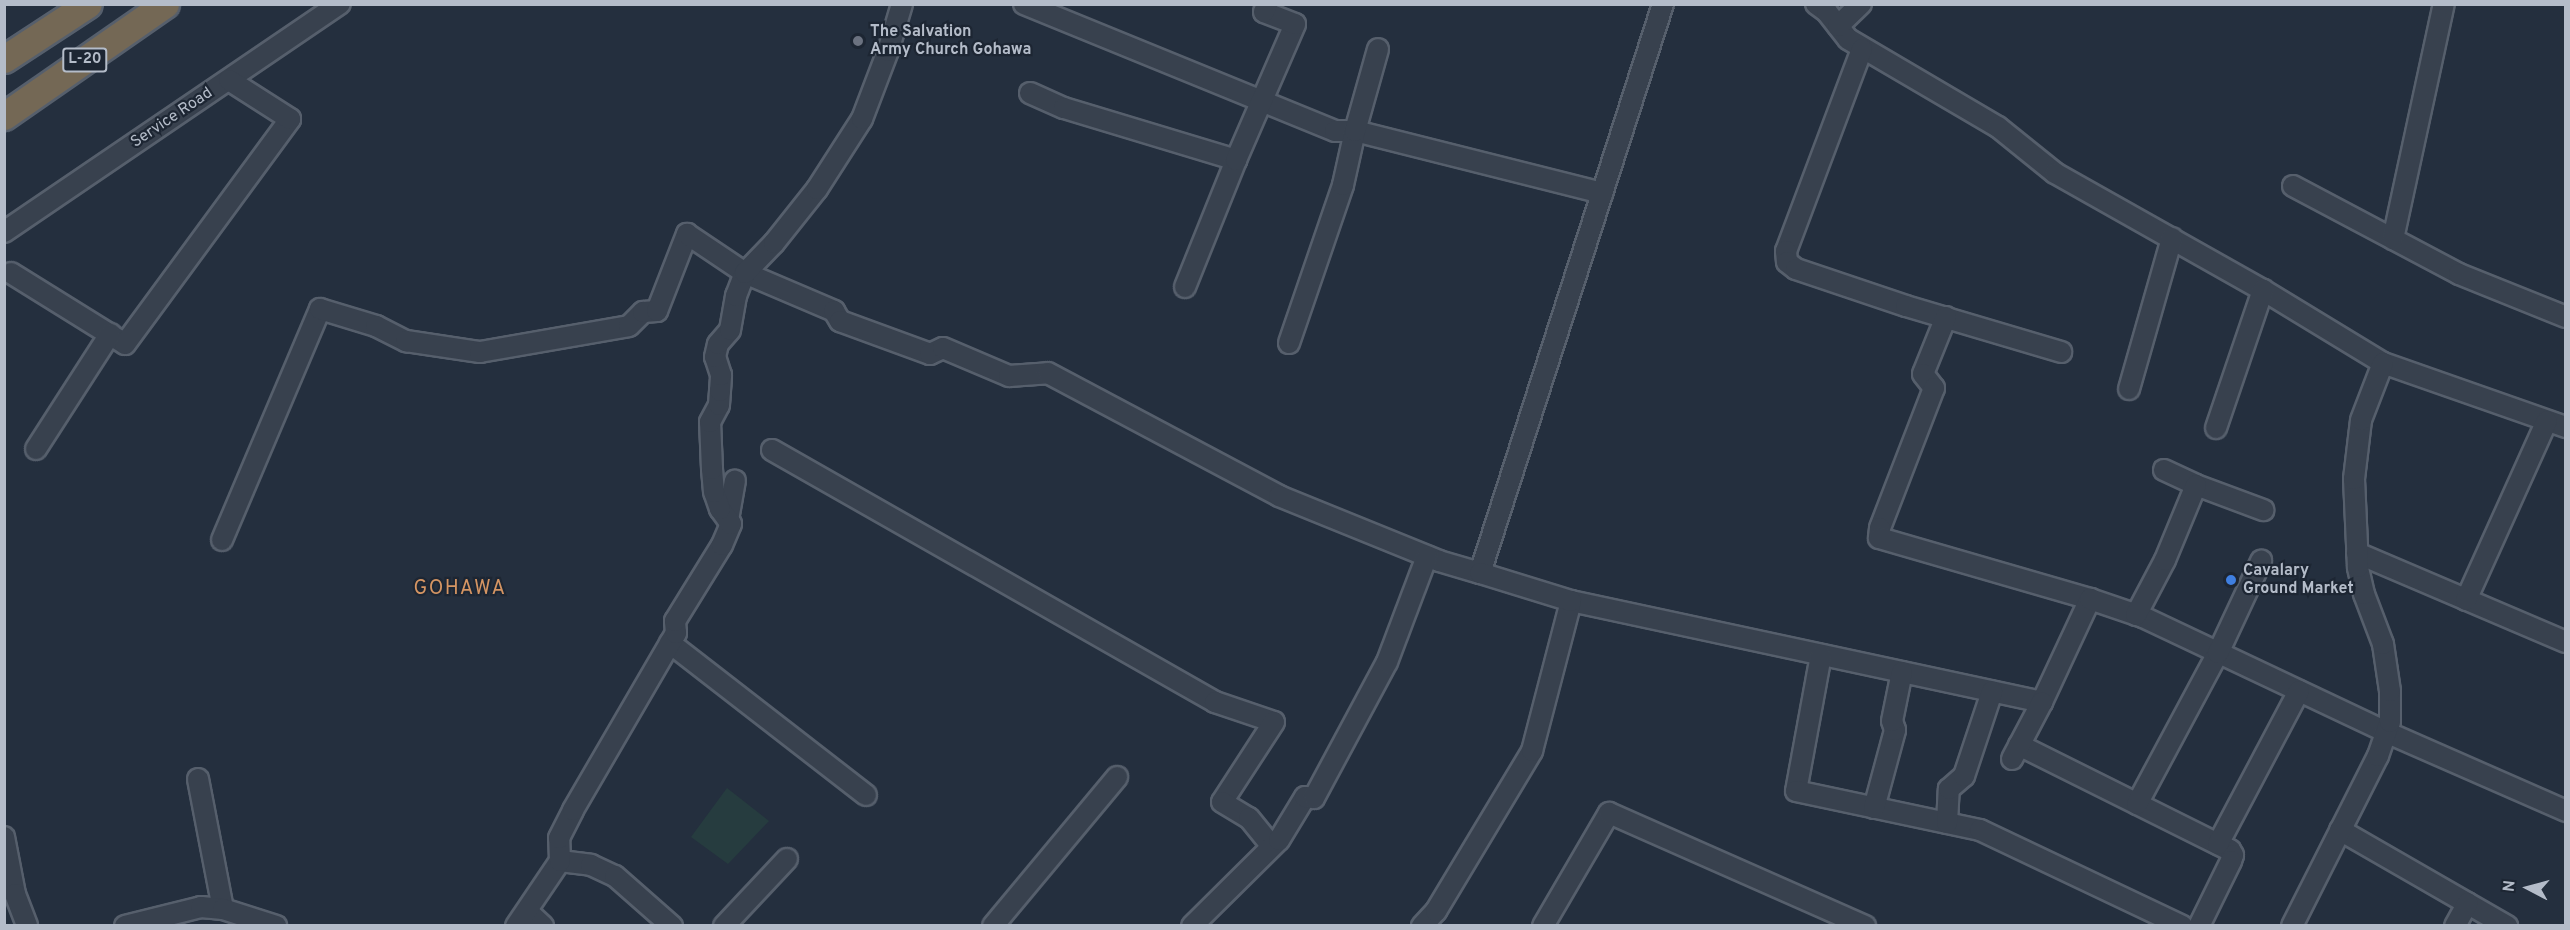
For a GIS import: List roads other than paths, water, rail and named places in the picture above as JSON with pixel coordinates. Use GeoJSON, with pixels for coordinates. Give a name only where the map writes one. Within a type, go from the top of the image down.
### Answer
{"type":"FeatureCollection","features":[{"type":"Feature","properties":{"kind":"highway","name":"L-20"},"geometry":{"type":"LineString","coordinates":[[4,59],[88,4]]}},
{"type":"Feature","properties":{"kind":"highway","name":"L-20"},"geometry":{"type":"LineString","coordinates":[[4,116],[165,4]]}},
{"type":"Feature","properties":{"kind":"street","name":"Service Road"},"geometry":{"type":"LineString","coordinates":[[6,229],[340,4]]}},
{"type":"Feature","properties":{"kind":"street"},"geometry":{"type":"LineString","coordinates":[[543,926],[522,918],[560,861],[559,838],[670,644],[676,633],[675,621],[722,545],[731,524],[714,492],[710,422],[718,405],[720,391],[721,375],[715,357],[718,344],[730,330],[736,296],[745,273],[774,243],[817,189],[862,119],[888,51],[902,4]]}},
{"type":"Feature","properties":{"kind":"street"},"geometry":{"type":"LineString","coordinates":[[1024,4],[1335,131],[1355,130],[1602,193]]}},
{"type":"Feature","properties":{"kind":"street"},"geometry":{"type":"LineString","coordinates":[[1185,287],[1236,160],[1295,24],[1264,12],[1267,4]]}},
{"type":"Feature","properties":{"kind":"street"},"geometry":{"type":"LineString","coordinates":[[1480,573],[1663,4]]}},
{"type":"Feature","properties":{"kind":"street"},"geometry":{"type":"LineString","coordinates":[[1816,4],[1827,12],[1848,39],[1862,49],[1998,126],[2055,173],[2263,290],[2383,363],[2556,424],[2466,600]]}},
{"type":"Feature","properties":{"kind":"street"},"geometry":{"type":"LineString","coordinates":[[1838,26],[1861,4]]}},
{"type":"Feature","properties":{"kind":"street"},"geometry":{"type":"LineString","coordinates":[[2393,239],[2444,4]]}},
{"type":"Feature","properties":{"kind":"street"},"geometry":{"type":"LineString","coordinates":[[1289,344],[1343,185],[1355,130],[1378,49]]}},
{"type":"Feature","properties":{"kind":"street"},"geometry":{"type":"LineString","coordinates":[[1862,49],[1786,251],[1787,261],[1796,269],[2061,352]]}},
{"type":"Feature","properties":{"kind":"street"},"geometry":{"type":"LineString","coordinates":[[7,274],[125,344],[290,119],[229,80]]}},
{"type":"Feature","properties":{"kind":"street"},"geometry":{"type":"LineString","coordinates":[[1030,93],[1064,108],[1236,160]]}},
{"type":"Feature","properties":{"kind":"street"},"geometry":{"type":"LineString","coordinates":[[2293,186],[2459,274],[2565,317]]}},
{"type":"Feature","properties":{"kind":"street"},"geometry":{"type":"LineString","coordinates":[[222,540],[320,309],[376,326],[406,341],[480,352],[629,326],[643,312],[657,311],[687,234],[745,273],[834,311],[840,321],[930,354],[943,348],[1009,376],[1048,373],[1279,496],[1427,556],[1571,601],[2042,702]]}},
{"type":"Feature","properties":{"kind":"street"},"geometry":{"type":"LineString","coordinates":[[2129,389],[2172,238]]}},
{"type":"Feature","properties":{"kind":"street"},"geometry":{"type":"LineString","coordinates":[[2216,428],[2263,290]]}},
{"type":"Feature","properties":{"kind":"street"},"geometry":{"type":"LineString","coordinates":[[1946,317],[1923,374],[1934,388],[1880,528],[1879,538],[2090,599],[2136,615],[2386,732],[2565,811]]}},
{"type":"Feature","properties":{"kind":"street"},"geometry":{"type":"LineString","coordinates":[[36,449],[110,334]]}},
{"type":"Feature","properties":{"kind":"street"},"geometry":{"type":"LineString","coordinates":[[2292,926],[2378,756],[2390,723],[2390,691],[2383,644],[2364,594],[2357,553],[2354,479],[2361,420],[2383,363]]}},
{"type":"Feature","properties":{"kind":"street"},"geometry":{"type":"LineString","coordinates":[[772,450],[1215,702],[1274,722],[1222,802],[1249,818],[1272,846]]}},
{"type":"Feature","properties":{"kind":"street"},"geometry":{"type":"LineString","coordinates":[[2164,470],[2196,485],[2263,510]]}},
{"type":"Feature","properties":{"kind":"street"},"geometry":{"type":"LineString","coordinates":[[728,520],[735,481]]}},
{"type":"Feature","properties":{"kind":"street"},"geometry":{"type":"LineString","coordinates":[[2136,615],[2165,560],[2196,485]]}},
{"type":"Feature","properties":{"kind":"street"},"geometry":{"type":"LineString","coordinates":[[2357,553],[2565,642]]}},
{"type":"Feature","properties":{"kind":"street"},"geometry":{"type":"LineString","coordinates":[[1191,926],[1272,846],[1305,797],[1314,798],[1387,662],[1427,556]]}},
{"type":"Feature","properties":{"kind":"street"},"geometry":{"type":"LineString","coordinates":[[2137,804],[2218,653],[2261,561]]}},
{"type":"Feature","properties":{"kind":"street"},"geometry":{"type":"LineString","coordinates":[[2090,599],[2042,702],[2015,752],[2137,804],[2230,850],[2233,855],[2199,926]]}},
{"type":"Feature","properties":{"kind":"street"},"geometry":{"type":"LineString","coordinates":[[1422,926],[1436,911],[1532,750],[1571,601]]}},
{"type":"Feature","properties":{"kind":"street"},"geometry":{"type":"LineString","coordinates":[[670,644],[867,795]]}},
{"type":"Feature","properties":{"kind":"street"},"geometry":{"type":"LineString","coordinates":[[1821,655],[1796,791],[1980,831],[2182,926]]}},
{"type":"Feature","properties":{"kind":"street"},"geometry":{"type":"LineString","coordinates":[[1874,808],[1895,730],[1892,721],[1902,672]]}},
{"type":"Feature","properties":{"kind":"street"},"geometry":{"type":"LineString","coordinates":[[2218,844],[2299,691]]}},
{"type":"Feature","properties":{"kind":"street"},"geometry":{"type":"LineString","coordinates":[[1947,823],[1948,789],[1964,776],[1992,692]]}},
{"type":"Feature","properties":{"kind":"street"},"geometry":{"type":"LineString","coordinates":[[993,926],[1117,777]]}},
{"type":"Feature","properties":{"kind":"street"},"geometry":{"type":"LineString","coordinates":[[198,779],[223,909]]}},
{"type":"Feature","properties":{"kind":"street"},"geometry":{"type":"LineString","coordinates":[[1543,926],[1609,813],[1860,924]]}},
{"type":"Feature","properties":{"kind":"street"},"geometry":{"type":"LineString","coordinates":[[2340,830],[2507,926]]}},
{"type":"Feature","properties":{"kind":"street"},"geometry":{"type":"LineString","coordinates":[[4,837],[15,894],[22,906],[27,926]]}},
{"type":"Feature","properties":{"kind":"street"},"geometry":{"type":"LineString","coordinates":[[724,926],[787,859]]}},
{"type":"Feature","properties":{"kind":"street"},"geometry":{"type":"LineString","coordinates":[[560,861],[591,865],[615,876],[672,926]]}},
{"type":"Feature","properties":{"kind":"street"},"geometry":{"type":"LineString","coordinates":[[2456,926],[2468,903]]}},
{"type":"Feature","properties":{"kind":"street"},"geometry":{"type":"LineString","coordinates":[[125,926],[201,907],[223,909],[276,926]]}},
{"type":"Feature","properties":{"kind":"place","name":"The Salvation Army Church Gohawa"},"geometry":{"type":"Point","coordinates":[858,41]}},
{"type":"Feature","properties":{"kind":"place","name":"Cavalary Ground Market"},"geometry":{"type":"Point","coordinates":[2231,580]}},
{"type":"Feature","properties":{"kind":"district","name":"GOHAWA"},"geometry":{"type":"Point","coordinates":[460,589]}}]}
